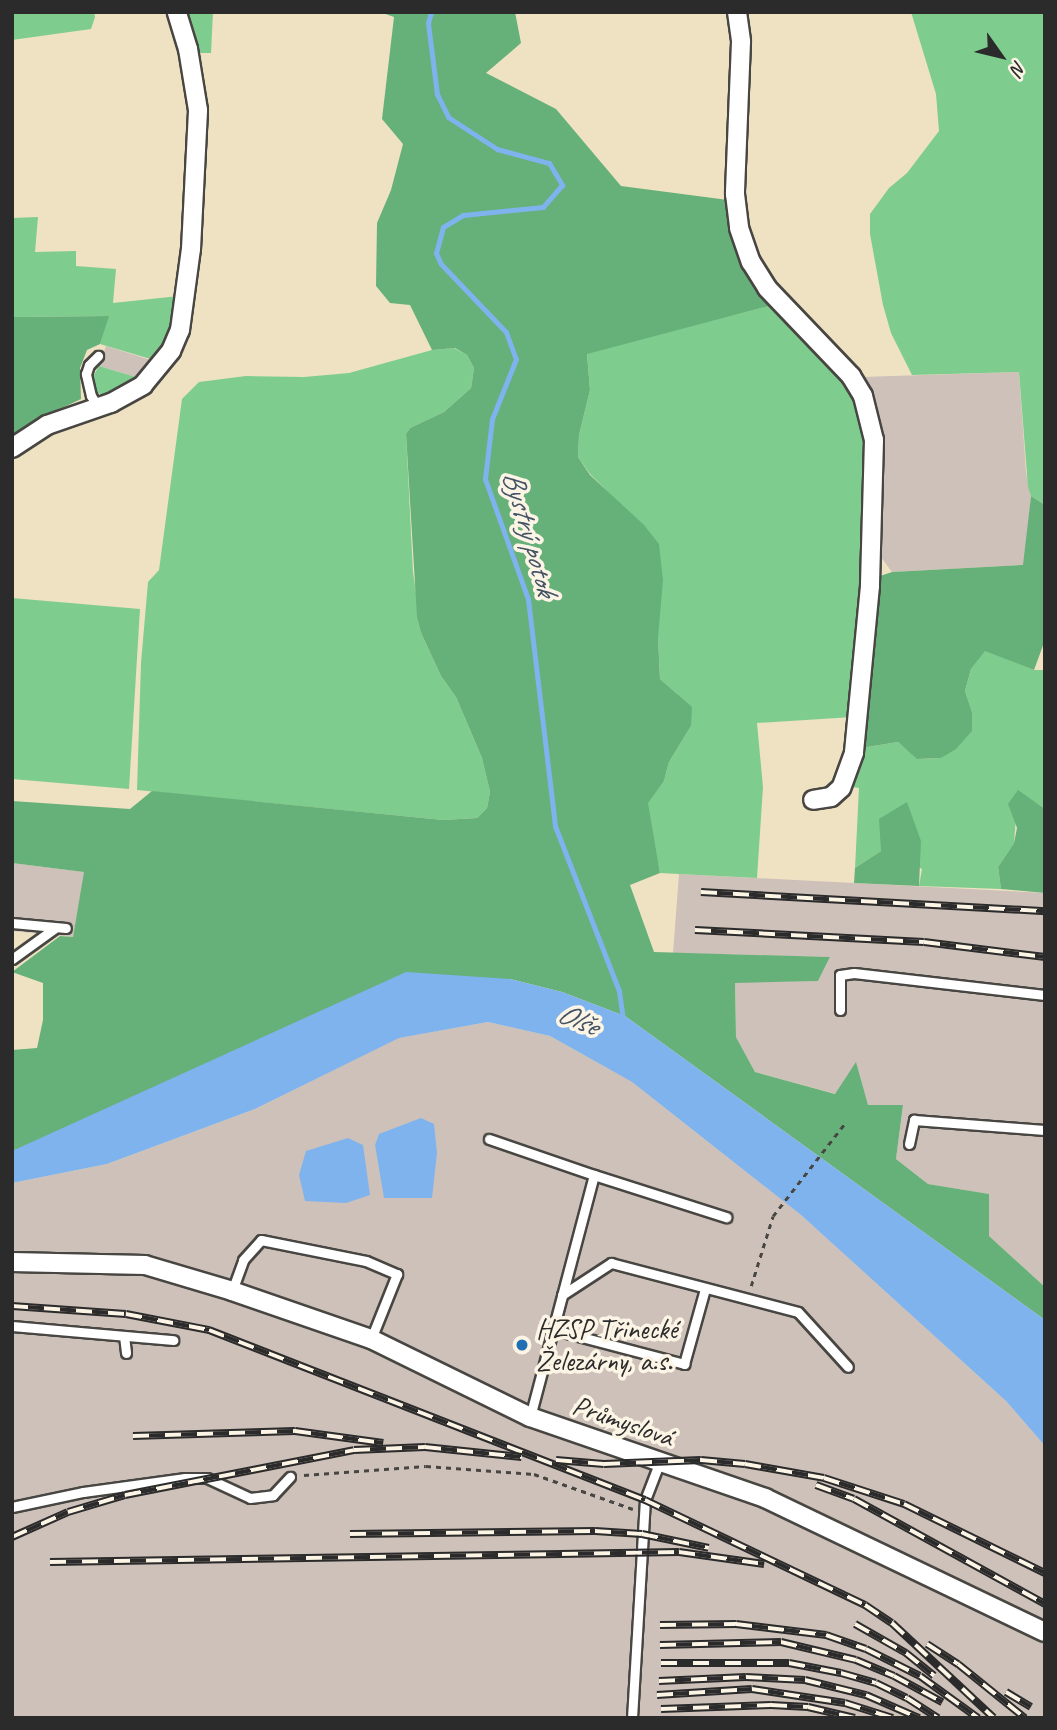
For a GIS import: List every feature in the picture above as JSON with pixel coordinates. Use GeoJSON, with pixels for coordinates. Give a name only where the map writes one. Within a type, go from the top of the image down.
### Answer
{"type":"FeatureCollection","features":[{"type":"Feature","properties":{"kind":"street"},"geometry":{"type":"LineString","coordinates":[[16,442],[47,425],[130,394],[158,370],[175,340],[185,305],[198,110],[188,49],[177,12]]}},
{"type":"Feature","properties":{"kind":"street"},"geometry":{"type":"LineString","coordinates":[[737,12],[741,42],[735,194],[739,228],[751,262],[767,288],[851,376],[863,396],[874,440],[870,586],[854,753],[842,788],[831,797],[813,800]]}},
{"type":"Feature","properties":{"kind":"street","name":"Průmyslová"},"geometry":{"type":"LineString","coordinates":[[12,1262],[145,1265],[232,1291],[371,1339],[530,1417],[765,1498],[1045,1632]]}},
{"type":"Feature","properties":{"kind":"lane"},"geometry":{"type":"LineString","coordinates":[[98,356],[89,365],[86,374],[91,396],[98,407]]}},
{"type":"Feature","properties":{"kind":"lane"},"geometry":{"type":"LineString","coordinates":[[12,923],[66,928]]}},
{"type":"Feature","properties":{"kind":"lane"},"geometry":{"type":"LineString","coordinates":[[12,959],[55,928]]}},
{"type":"Feature","properties":{"kind":"lane"},"geometry":{"type":"LineString","coordinates":[[840,1010],[840,975],[854,973],[1045,995]]}},
{"type":"Feature","properties":{"kind":"lane"},"geometry":{"type":"LineString","coordinates":[[909,1144],[914,1120],[1045,1130]]}},
{"type":"Feature","properties":{"kind":"lane"},"geometry":{"type":"LineString","coordinates":[[489,1139],[726,1217]]}},
{"type":"Feature","properties":{"kind":"lane"},"geometry":{"type":"LineString","coordinates":[[530,1417],[551,1329],[594,1174]]}},
{"type":"Feature","properties":{"kind":"lane"},"geometry":{"type":"LineString","coordinates":[[232,1291],[243,1260],[261,1240],[366,1261],[397,1274],[371,1339]]}},
{"type":"Feature","properties":{"kind":"lane"},"geometry":{"type":"LineString","coordinates":[[562,1295],[611,1264],[799,1312],[848,1367]]}},
{"type":"Feature","properties":{"kind":"lane"},"geometry":{"type":"LineString","coordinates":[[551,1329],[684,1364],[705,1289]]}},
{"type":"Feature","properties":{"kind":"lane"},"geometry":{"type":"LineString","coordinates":[[12,1325],[173,1340]]}},
{"type":"Feature","properties":{"kind":"lane"},"geometry":{"type":"LineString","coordinates":[[124,1336],[126,1353]]}},
{"type":"Feature","properties":{"kind":"lane"},"geometry":{"type":"LineString","coordinates":[[632,1718],[645,1500],[660,1461]]}},
{"type":"Feature","properties":{"kind":"lane"},"geometry":{"type":"LineString","coordinates":[[12,1507],[83,1492],[185,1478],[208,1478],[250,1497],[273,1495],[290,1477]]}},
{"type":"Feature","properties":{"kind":"path"},"geometry":{"type":"LineString","coordinates":[[753,1280],[773,1216],[846,1122]]}},
{"type":"Feature","properties":{"kind":"path"},"geometry":{"type":"LineString","coordinates":[[290,1477],[426,1466],[534,1474],[644,1512]]}},
{"type":"Feature","properties":{"kind":"shaded area"},"geometry":{"type":"Polygon","coordinates":[[[106,346],[154,361],[139,378],[99,366],[106,346]]]}},
{"type":"Feature","properties":{"kind":"shaded area"},"geometry":{"type":"Polygon","coordinates":[[[1019,372],[1026,472],[1031,496],[1024,565],[892,572],[880,556],[883,440],[872,398],[862,377],[1019,372]]]}},
{"type":"Feature","properties":{"kind":"shaded area"},"geometry":{"type":"Polygon","coordinates":[[[12,863],[85,872],[73,937],[12,931],[12,863]]]}},
{"type":"Feature","properties":{"kind":"shaded area"},"geometry":{"type":"Polygon","coordinates":[[[679,874],[1045,893],[1045,1287],[989,1236],[988,1194],[928,1184],[896,1159],[903,1105],[868,1106],[856,1063],[836,1094],[755,1072],[736,1037],[735,982],[818,981],[830,957],[673,953],[679,874]]]}},
{"type":"Feature","properties":{"kind":"shaded area"},"geometry":{"type":"Polygon","coordinates":[[[488,1022],[550,1036],[632,1082],[801,1215],[1006,1401],[1045,1446],[1045,1718],[12,1718],[12,1183],[107,1164],[255,1109],[398,1038],[488,1022]]]}},
{"type":"Feature","properties":{"kind":"green space"},"geometry":{"type":"Polygon","coordinates":[[[12,12],[94,12],[95,17],[91,29],[12,40],[12,12]]]}},
{"type":"Feature","properties":{"kind":"green space"},"geometry":{"type":"Polygon","coordinates":[[[187,12],[213,12],[211,53],[199,53],[187,12]]]}},
{"type":"Feature","properties":{"kind":"green space"},"geometry":{"type":"Polygon","coordinates":[[[380,12],[515,12],[521,43],[486,73],[556,109],[621,186],[728,200],[773,305],[587,354],[590,390],[579,435],[578,457],[590,475],[644,525],[659,544],[663,580],[658,638],[660,679],[692,707],[691,726],[669,762],[664,781],[648,803],[660,873],[630,885],[654,952],[830,957],[818,981],[735,983],[736,1037],[755,1072],[835,1094],[856,1062],[868,1105],[903,1105],[896,1159],[928,1184],[989,1194],[989,1236],[1045,1287],[1045,1320],[625,1016],[562,992],[510,979],[12,1151],[12,1050],[37,1048],[43,1020],[43,983],[12,972],[60,936],[73,937],[84,872],[12,863],[12,801],[130,809],[152,791],[443,820],[477,818],[487,808],[490,792],[482,758],[456,697],[441,676],[422,635],[417,617],[406,434],[410,428],[444,412],[471,388],[474,368],[467,355],[455,348],[432,350],[410,305],[390,303],[376,286],[377,223],[391,190],[403,144],[382,119],[394,17],[380,12]]]}},
{"type":"Feature","properties":{"kind":"green space"},"geometry":{"type":"Polygon","coordinates":[[[911,12],[1045,12],[1045,505],[1031,496],[1028,487],[1019,372],[912,375],[891,333],[883,305],[870,234],[870,214],[889,188],[907,173],[939,131],[936,94],[911,12]]]}},
{"type":"Feature","properties":{"kind":"green space"},"geometry":{"type":"Polygon","coordinates":[[[38,217],[35,252],[76,251],[76,266],[116,269],[113,303],[179,296],[172,326],[154,360],[100,344],[108,316],[12,317],[12,218],[38,217]]]}},
{"type":"Feature","properties":{"kind":"green space"},"geometry":{"type":"Polygon","coordinates":[[[773,305],[850,385],[866,421],[871,468],[853,717],[757,723],[763,787],[757,878],[660,873],[647,803],[664,781],[669,762],[691,726],[677,694],[660,679],[658,638],[616,500],[590,474],[578,457],[579,435],[590,390],[587,353],[773,305]]]}},
{"type":"Feature","properties":{"kind":"green space"},"geometry":{"type":"Polygon","coordinates":[[[109,316],[100,344],[87,350],[80,368],[81,399],[35,421],[12,437],[12,317],[109,316]]]}},
{"type":"Feature","properties":{"kind":"green space"},"geometry":{"type":"Polygon","coordinates":[[[454,348],[467,355],[474,368],[471,388],[444,412],[410,428],[406,434],[413,572],[422,635],[441,676],[456,697],[482,758],[490,792],[487,808],[477,818],[443,820],[137,790],[141,663],[148,582],[159,570],[182,399],[199,382],[246,376],[304,377],[349,373],[432,350],[454,348]]]}},
{"type":"Feature","properties":{"kind":"green space"},"geometry":{"type":"Polygon","coordinates":[[[99,366],[139,378],[114,392],[105,395],[97,393],[92,378],[99,366]]]}},
{"type":"Feature","properties":{"kind":"green space"},"geometry":{"type":"Polygon","coordinates":[[[1031,496],[1045,505],[1045,640],[1034,670],[985,651],[971,669],[965,691],[972,712],[972,731],[956,749],[941,758],[917,759],[898,742],[861,748],[877,577],[892,572],[1023,565],[1031,496]]]}},
{"type":"Feature","properties":{"kind":"green space"},"geometry":{"type":"Polygon","coordinates":[[[12,598],[140,609],[129,789],[12,779],[12,598]]]}},
{"type":"Feature","properties":{"kind":"green space"},"geometry":{"type":"Polygon","coordinates":[[[985,650],[1034,670],[1045,670],[1045,809],[1018,791],[1014,843],[998,867],[1001,889],[919,886],[922,869],[881,851],[855,868],[859,788],[852,787],[861,748],[898,742],[918,759],[941,758],[972,712],[965,691],[971,669],[985,650]]]}},
{"type":"Feature","properties":{"kind":"green space"},"geometry":{"type":"Polygon","coordinates":[[[1018,790],[1045,809],[1045,893],[1001,889],[998,867],[1014,843],[1017,828],[1008,804],[1018,790]]]}},
{"type":"Feature","properties":{"kind":"green space"},"geometry":{"type":"Polygon","coordinates":[[[907,802],[921,841],[919,886],[854,883],[855,868],[881,851],[879,819],[907,802]]]}},
{"type":"Feature","properties":{"kind":"water","name":"Olše"},"geometry":{"type":"Polygon","coordinates":[[[406,972],[510,979],[562,992],[625,1016],[1045,1320],[1045,1446],[1006,1401],[801,1215],[632,1082],[550,1036],[488,1022],[399,1038],[255,1109],[107,1164],[12,1183],[12,1151],[406,972]]]}},
{"type":"Feature","properties":{"kind":"water"},"geometry":{"type":"Polygon","coordinates":[[[421,1118],[434,1124],[437,1153],[432,1198],[384,1198],[375,1145],[379,1134],[421,1118]]]}},
{"type":"Feature","properties":{"kind":"water"},"geometry":{"type":"Polygon","coordinates":[[[348,1138],[363,1145],[370,1195],[346,1203],[305,1201],[299,1175],[306,1151],[348,1138]]]}},
{"type":"Feature","properties":{"kind":"waterway","name":"Bystrý potok"},"geometry":{"type":"LineString","coordinates":[[431,12],[428,23],[437,94],[448,117],[497,149],[549,163],[562,185],[543,207],[463,215],[443,227],[436,253],[441,264],[506,332],[516,359],[492,419],[485,479],[528,599],[555,826],[619,991],[623,1021]]}},
{"type":"Feature","properties":{"kind":"railway"},"geometry":{"type":"LineString","coordinates":[[701,892],[1045,911]]}},
{"type":"Feature","properties":{"kind":"railway"},"geometry":{"type":"LineString","coordinates":[[695,930],[924,942],[1045,957]]}},
{"type":"Feature","properties":{"kind":"railway"},"geometry":{"type":"LineString","coordinates":[[12,1306],[126,1314],[209,1330],[645,1500],[865,1605],[892,1623],[994,1718]]}},
{"type":"Feature","properties":{"kind":"railway"},"geometry":{"type":"LineString","coordinates":[[133,1436],[295,1431],[383,1443]]}},
{"type":"Feature","properties":{"kind":"railway"},"geometry":{"type":"LineString","coordinates":[[12,1537],[68,1512],[125,1495],[354,1450],[425,1447],[521,1457]]}},
{"type":"Feature","properties":{"kind":"railway"},"geometry":{"type":"LineString","coordinates":[[556,1460],[604,1464],[701,1460],[745,1464],[824,1478],[904,1504],[1045,1573]]}},
{"type":"Feature","properties":{"kind":"railway"},"geometry":{"type":"LineString","coordinates":[[816,1485],[854,1499],[1045,1604]]}},
{"type":"Feature","properties":{"kind":"railway"},"geometry":{"type":"LineString","coordinates":[[350,1534],[595,1531],[642,1534],[709,1548]]}},
{"type":"Feature","properties":{"kind":"railway"},"geometry":{"type":"LineString","coordinates":[[50,1562],[679,1552],[764,1564]]}},
{"type":"Feature","properties":{"kind":"railway"},"geometry":{"type":"LineString","coordinates":[[660,1625],[736,1624],[826,1635],[866,1649],[920,1676],[978,1718]]}},
{"type":"Feature","properties":{"kind":"railway"},"geometry":{"type":"LineString","coordinates":[[855,1624],[906,1653],[934,1676]]}},
{"type":"Feature","properties":{"kind":"railway"},"geometry":{"type":"LineString","coordinates":[[660,1645],[781,1642],[856,1660],[894,1676],[942,1702]]}},
{"type":"Feature","properties":{"kind":"railway"},"geometry":{"type":"LineString","coordinates":[[927,1644],[958,1664],[1025,1718]]}},
{"type":"Feature","properties":{"kind":"railway"},"geometry":{"type":"LineString","coordinates":[[661,1663],[789,1663],[841,1673],[876,1683],[907,1698],[938,1718]]}},
{"type":"Feature","properties":{"kind":"railway"},"geometry":{"type":"LineString","coordinates":[[659,1681],[746,1677],[805,1680],[866,1695],[919,1718]]}},
{"type":"Feature","properties":{"kind":"railway"},"geometry":{"type":"LineString","coordinates":[[657,1695],[752,1689],[845,1703],[893,1718]]}},
{"type":"Feature","properties":{"kind":"railway"},"geometry":{"type":"LineString","coordinates":[[1006,1692],[1031,1707]]}},
{"type":"Feature","properties":{"kind":"railway"},"geometry":{"type":"LineString","coordinates":[[661,1709],[771,1705],[808,1707],[855,1718]]}},
{"type":"Feature","properties":{"kind":"place","name":"HZSP Třinecké Železárny, a.s."},"geometry":{"type":"Point","coordinates":[522,1345]}}]}
